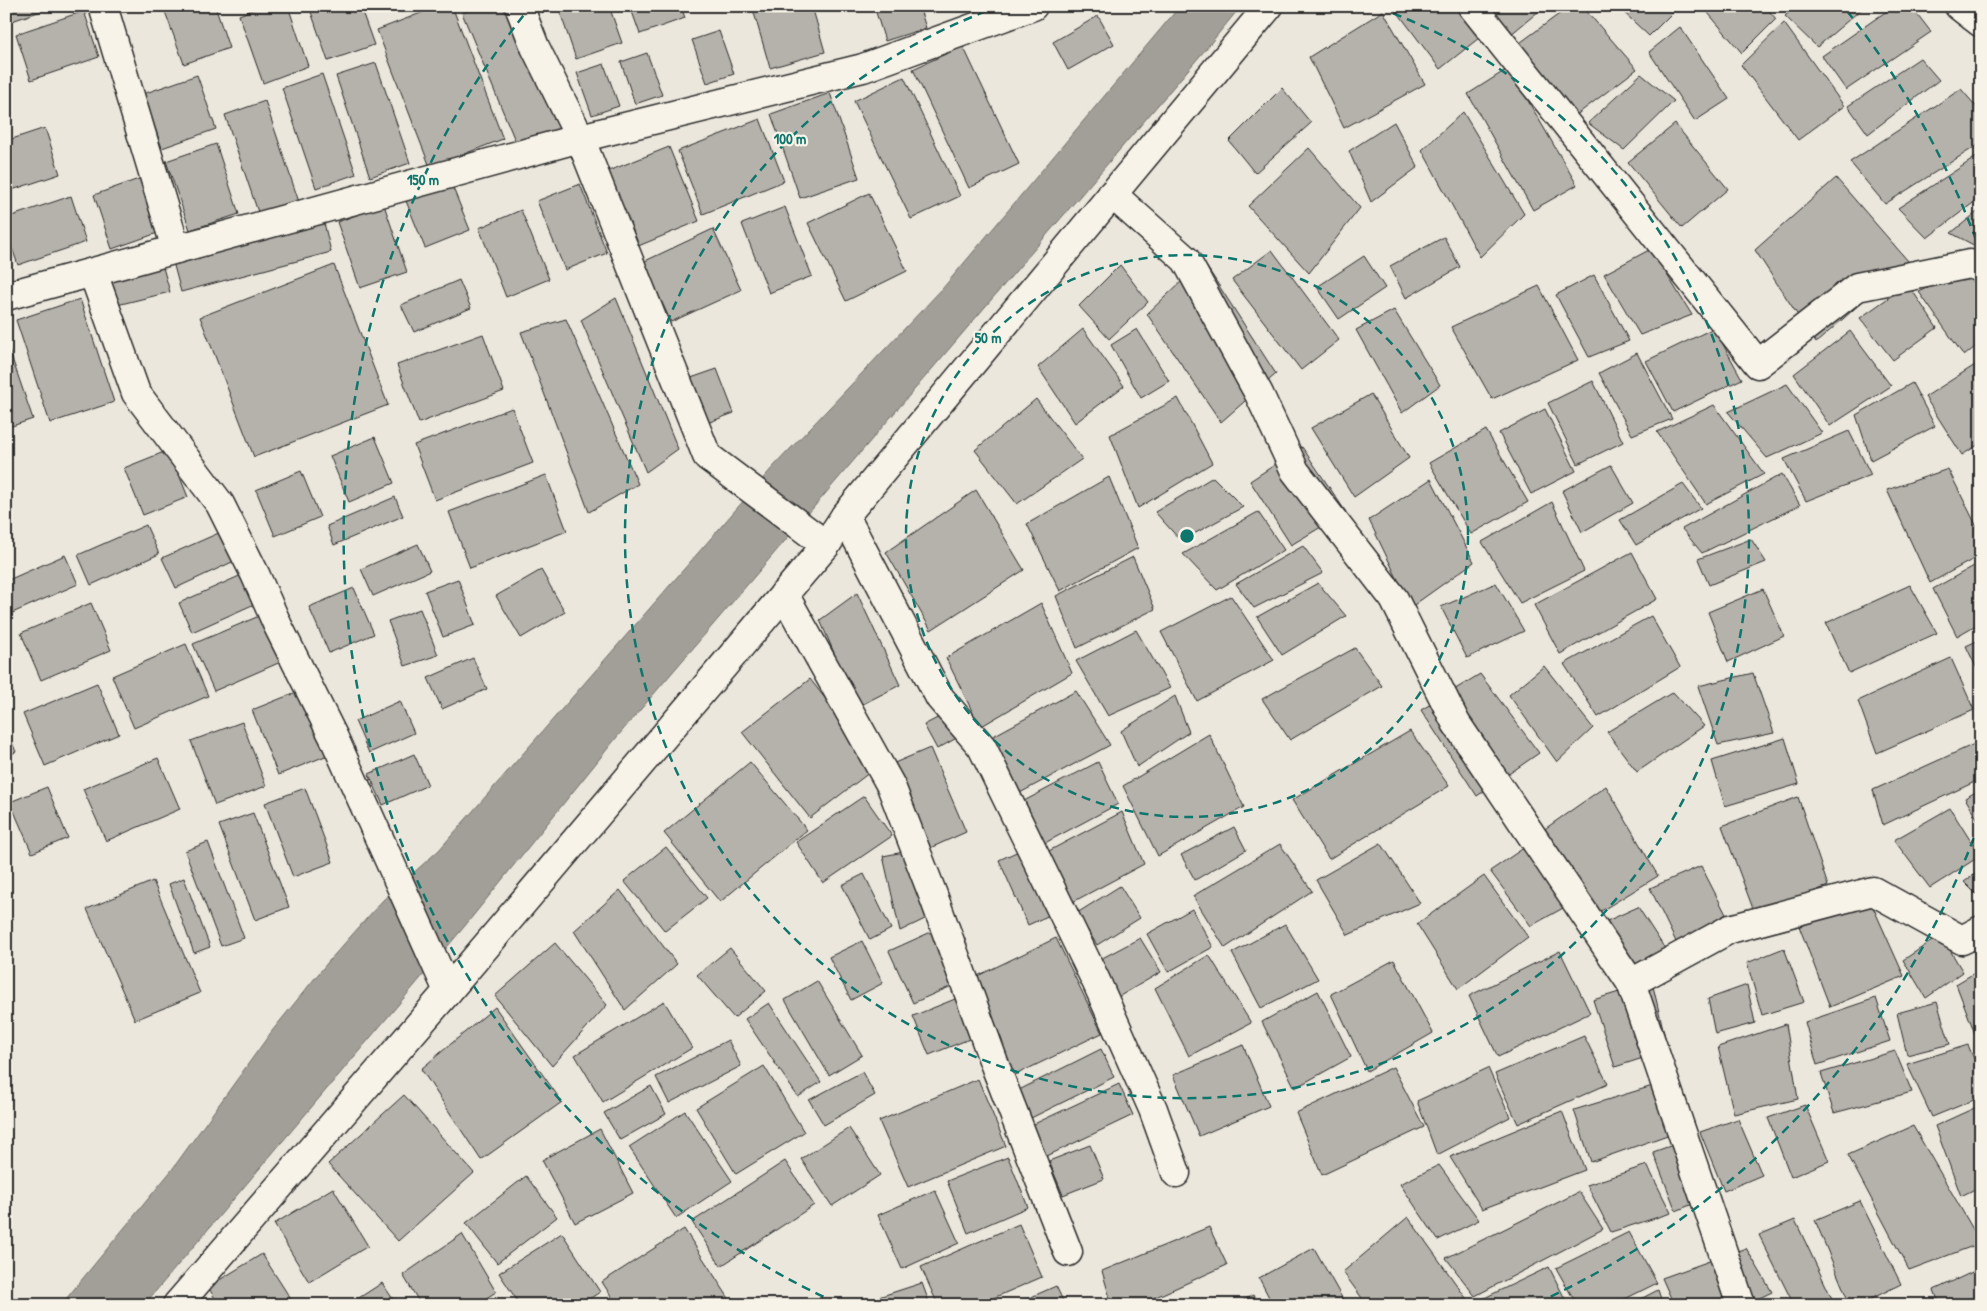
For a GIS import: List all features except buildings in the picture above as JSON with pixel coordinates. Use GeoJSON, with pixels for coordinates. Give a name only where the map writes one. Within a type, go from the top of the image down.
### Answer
{"type":"FeatureCollection","features":[{"type":"Feature","properties":{"kind":"street"},"geometry":{"type":"LineString","coordinates":[[103,6],[176,249]]}},
{"type":"Feature","properties":{"kind":"street"},"geometry":{"type":"LineString","coordinates":[[519,6],[536,47],[580,138],[707,456],[826,545]]}},
{"type":"Feature","properties":{"kind":"street"},"geometry":{"type":"LineString","coordinates":[[6,296],[580,138],[862,68],[1033,6]]}},
{"type":"Feature","properties":{"kind":"street"},"geometry":{"type":"LineString","coordinates":[[177,1305],[448,991],[826,545],[844,516],[1269,6]]}},
{"type":"Feature","properties":{"kind":"street"},"geometry":{"type":"LineString","coordinates":[[1472,6],[1758,364],[1857,287],[1970,264],[1981,268]]}},
{"type":"Feature","properties":{"kind":"street"},"geometry":{"type":"LineString","coordinates":[[1959,6],[1981,23]]}},
{"type":"Feature","properties":{"kind":"street"},"geometry":{"type":"LineString","coordinates":[[1112,194],[1186,260],[1259,394],[1295,471],[1394,599],[1456,723],[1631,983],[1741,1305]]}},
{"type":"Feature","properties":{"kind":"street"},"geometry":{"type":"LineString","coordinates":[[93,273],[136,392],[220,504],[334,738],[448,991]]}},
{"type":"Feature","properties":{"kind":"street"},"geometry":{"type":"LineString","coordinates":[[844,516],[940,698],[982,747],[1096,981],[1152,1109],[1176,1173]]}},
{"type":"Feature","properties":{"kind":"street"},"geometry":{"type":"LineString","coordinates":[[784,594],[891,786],[996,1068],[1068,1252]]}},
{"type":"Feature","properties":{"kind":"street"},"geometry":{"type":"LineString","coordinates":[[1631,983],[1730,929],[1873,891],[1962,940],[1981,930]]}},
{"type":"Feature","properties":{"kind":"shaded area"},"geometry":{"type":"Polygon","coordinates":[[[1180,6],[1241,6],[617,737],[464,927],[144,1305],[61,1305],[171,1171],[272,1031],[328,962],[383,900],[439,850],[773,467],[943,288],[1180,6]]]}}]}
